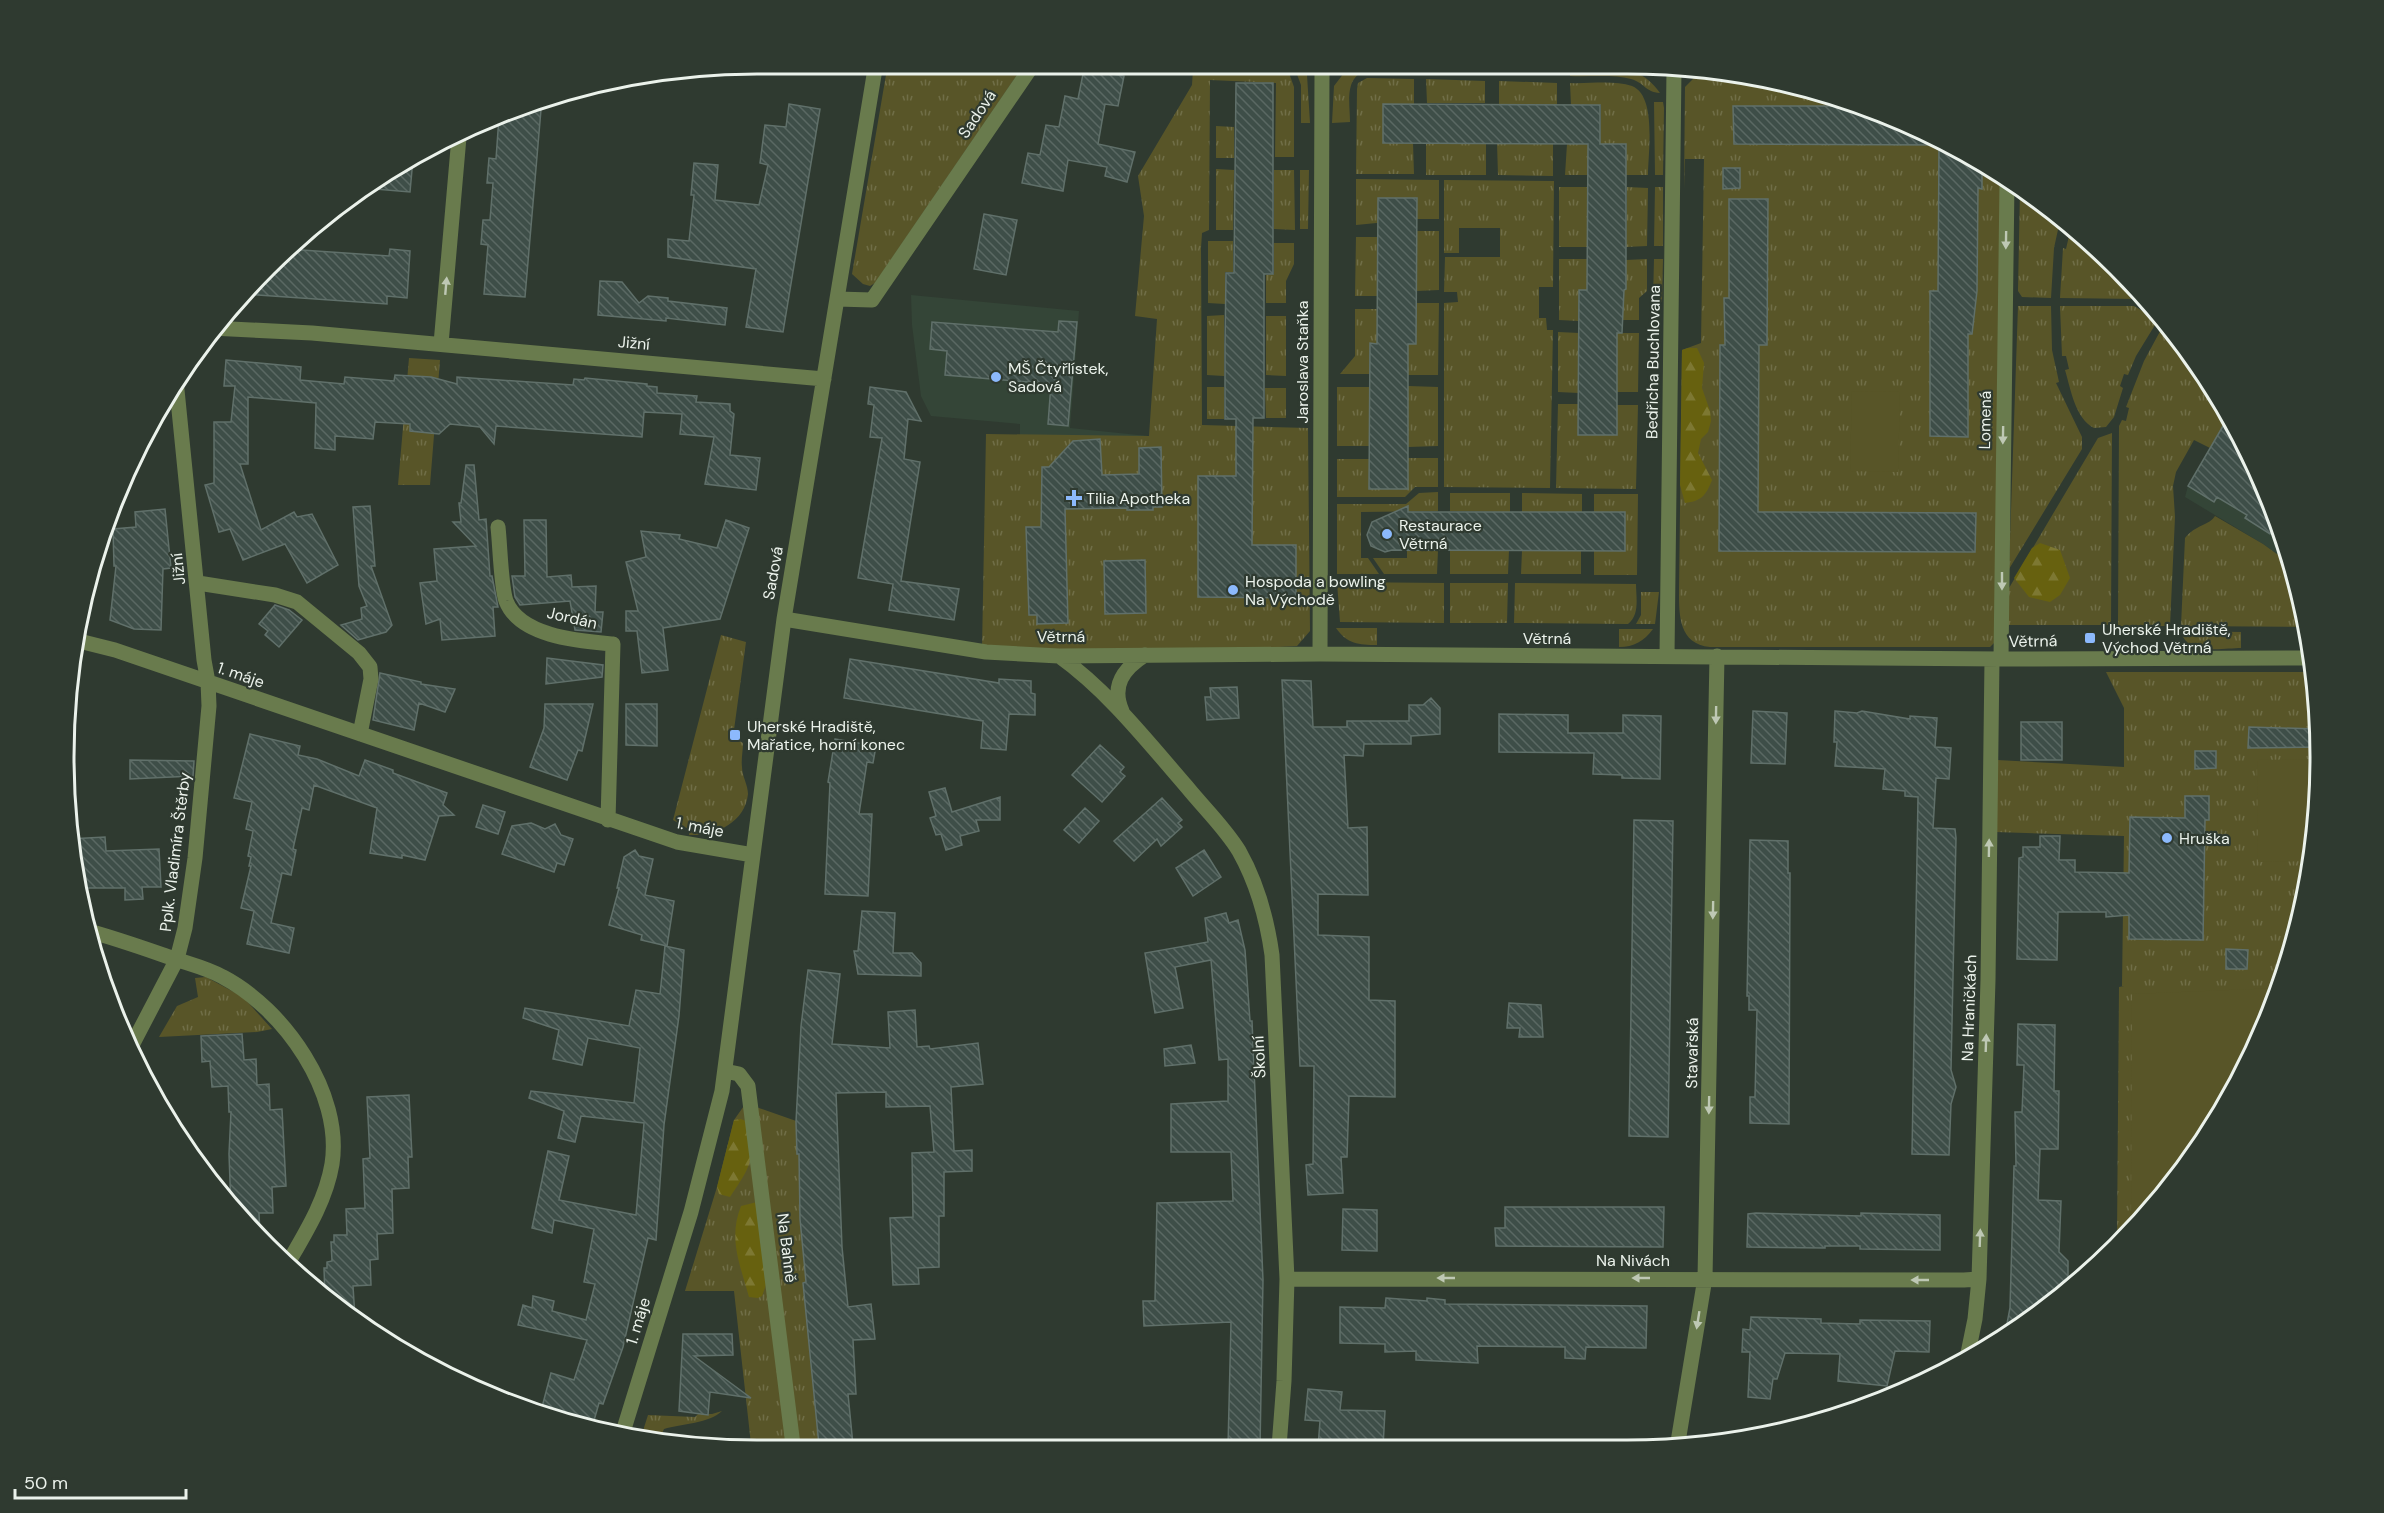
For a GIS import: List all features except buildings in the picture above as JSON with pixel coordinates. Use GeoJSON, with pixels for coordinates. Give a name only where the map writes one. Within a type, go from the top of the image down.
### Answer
{"type":"FeatureCollection","features":[{"type":"Feature","properties":{"kind":"street","name":"Sadová"},"geometry":{"type":"LineString","coordinates":[[753,855],[784,619],[874,73]]}},
{"type":"Feature","properties":{"kind":"street","name":"Sadová"},"geometry":{"type":"LineString","coordinates":[[837,299],[872,300],[1027,73]]}},
{"type":"Feature","properties":{"kind":"street","name":"Jaroslava Staňka"},"geometry":{"type":"LineString","coordinates":[[1320,654],[1322,73]]}},
{"type":"Feature","properties":{"kind":"street","name":"Bedřicha Buchlovana"},"geometry":{"type":"LineString","coordinates":[[1667,656],[1674,75]]}},
{"type":"Feature","properties":{"kind":"street"},"geometry":{"type":"LineString","coordinates":[[441,344],[459,142]]}},
{"type":"Feature","properties":{"kind":"street","name":"Lomená"},"geometry":{"type":"LineString","coordinates":[[1996,659],[2007,189]]}},
{"type":"Feature","properties":{"kind":"street","name":"Jižní"},"geometry":{"type":"LineString","coordinates":[[225,329],[441,344],[824,379]]}},
{"type":"Feature","properties":{"kind":"street","name":"Jižní"},"geometry":{"type":"LineString","coordinates":[[178,395],[208,682]]}},
{"type":"Feature","properties":{"kind":"street","name":"Jordán"},"geometry":{"type":"LineString","coordinates":[[498,527],[505,600],[513,612],[531,626],[548,634],[577,641],[613,644],[608,820]]}},
{"type":"Feature","properties":{"kind":"street"},"geometry":{"type":"LineString","coordinates":[[198,583],[275,595],[297,602],[359,653],[370,667],[360,734]]}},
{"type":"Feature","properties":{"kind":"street","name":"Větrná"},"geometry":{"type":"LineString","coordinates":[[784,619],[986,652],[1059,656],[1320,654],[1996,659],[2303,658]]}},
{"type":"Feature","properties":{"kind":"street","name":"1. máje"},"geometry":{"type":"LineString","coordinates":[[84,642],[115,650],[677,842],[753,855],[725,1071],[712,1136],[625,1426]]}},
{"type":"Feature","properties":{"kind":"street"},"geometry":{"type":"LineString","coordinates":[[1123,714],[1117,695],[1120,678],[1130,665],[1145,655]]}},
{"type":"Feature","properties":{"kind":"street","name":"Školní"},"geometry":{"type":"LineString","coordinates":[[1059,656],[1078,670],[1123,714],[1232,841],[1246,866],[1261,906],[1272,955],[1287,1279],[1280,1440]]}},
{"type":"Feature","properties":{"kind":"street","name":"Stavařská"},"geometry":{"type":"LineString","coordinates":[[1679,1437],[1705,1278],[1718,656]]}},
{"type":"Feature","properties":{"kind":"street","name":"Na Hraničkách"},"geometry":{"type":"LineString","coordinates":[[1969,1348],[1979,1279],[1996,659]]}},
{"type":"Feature","properties":{"kind":"street","name":"Pplk. Vladimíra Štěrby"},"geometry":{"type":"LineString","coordinates":[[135,1039],[177,959],[185,928],[195,858],[209,706],[208,682]]}},
{"type":"Feature","properties":{"kind":"street"},"geometry":{"type":"LineString","coordinates":[[97,934],[177,959],[223,977],[260,1003],[292,1038],[324,1096],[333,1126],[334,1150],[322,1200],[292,1256]]}},
{"type":"Feature","properties":{"kind":"street","name":"Na Bahně"},"geometry":{"type":"LineString","coordinates":[[725,1071],[738,1074],[748,1086],[793,1440]]}},
{"type":"Feature","properties":{"kind":"street","name":"Na Nivách"},"geometry":{"type":"LineString","coordinates":[[1287,1279],[1979,1279]]}},
{"type":"Feature","properties":{"kind":"shaded area"},"geometry":{"type":"Polygon","coordinates":[[[911,295],[1079,311],[1070,428],[1148,436],[1180,436],[1018,642],[1020,424],[931,416],[921,396],[912,325],[911,295]]]}},
{"type":"Feature","properties":{"kind":"shaded area"},"geometry":{"type":"Polygon","coordinates":[[[2224,424],[2259,495],[2280,556],[2185,497],[2188,486],[2224,424]]]}},
{"type":"Feature","properties":{"kind":"green space"},"geometry":{"type":"Polygon","coordinates":[[[886,73],[1018,73],[875,283],[870,286],[863,284],[852,274],[886,73]]]}},
{"type":"Feature","properties":{"kind":"green space"},"geometry":{"type":"Polygon","coordinates":[[[1193,73],[1289,73],[1294,87],[1294,157],[1275,157],[1276,83],[1210,80],[1209,230],[1202,233],[1201,248],[1202,425],[1308,428],[1310,631],[1297,646],[1023,660],[982,650],[986,434],[1149,436],[1157,319],[1135,316],[1144,216],[1138,176],[1192,85],[1193,73]]]}},
{"type":"Feature","properties":{"kind":"green space"},"geometry":{"type":"Polygon","coordinates":[[[1296,73],[1306,73],[1310,123],[1301,123],[1301,85],[1296,73]]]}},
{"type":"Feature","properties":{"kind":"green space"},"geometry":{"type":"Polygon","coordinates":[[[1344,73],[1360,73],[1351,85],[1350,122],[1332,123],[1334,86],[1344,73]]]}},
{"type":"Feature","properties":{"kind":"green space"},"geometry":{"type":"Polygon","coordinates":[[[1570,73],[1638,73],[1651,82],[1660,93],[1651,91],[1636,81],[1624,77],[1570,76],[1570,73]]]}},
{"type":"Feature","properties":{"kind":"green space"},"geometry":{"type":"Polygon","coordinates":[[[1695,77],[1717,79],[1804,97],[1847,110],[1889,125],[1930,144],[2005,188],[1995,642],[1990,647],[1710,647],[1700,645],[1687,635],[1679,610],[1682,350],[1701,343],[1704,159],[1685,159],[1684,189],[1685,87],[1695,77]]]}},
{"type":"Feature","properties":{"kind":"green space"},"geometry":{"type":"Polygon","coordinates":[[[1367,78],[1414,79],[1414,104],[1383,104],[1383,143],[1413,143],[1414,174],[1356,174],[1357,89],[1358,83],[1367,78]]]}},
{"type":"Feature","properties":{"kind":"green space"},"geometry":{"type":"Polygon","coordinates":[[[1426,79],[1485,81],[1485,103],[1427,103],[1426,79]]]}},
{"type":"Feature","properties":{"kind":"green space"},"geometry":{"type":"Polygon","coordinates":[[[1499,81],[1557,83],[1557,105],[1499,104],[1499,81]]]}},
{"type":"Feature","properties":{"kind":"green space"},"geometry":{"type":"Polygon","coordinates":[[[1570,83],[1617,83],[1632,86],[1640,92],[1648,113],[1650,140],[1648,175],[1626,175],[1626,144],[1600,144],[1601,105],[1571,105],[1570,83]]]}},
{"type":"Feature","properties":{"kind":"green space"},"geometry":{"type":"Polygon","coordinates":[[[1654,102],[1663,102],[1664,108],[1663,175],[1655,175],[1654,102]]]}},
{"type":"Feature","properties":{"kind":"green space"},"geometry":{"type":"Polygon","coordinates":[[[1216,126],[1234,127],[1234,158],[1216,158],[1216,126]]]}},
{"type":"Feature","properties":{"kind":"green space"},"geometry":{"type":"Polygon","coordinates":[[[1426,143],[1486,143],[1486,175],[1426,175],[1426,143]]]}},
{"type":"Feature","properties":{"kind":"green space"},"geometry":{"type":"Polygon","coordinates":[[[1497,143],[1553,144],[1553,176],[1498,175],[1497,143]]]}},
{"type":"Feature","properties":{"kind":"green space"},"geometry":{"type":"Polygon","coordinates":[[[1567,144],[1588,144],[1588,175],[1565,175],[1567,144]]]}},
{"type":"Feature","properties":{"kind":"green space"},"geometry":{"type":"Polygon","coordinates":[[[1216,169],[1234,170],[1233,230],[1216,230],[1216,169]]]}},
{"type":"Feature","properties":{"kind":"green space"},"geometry":{"type":"Polygon","coordinates":[[[1274,170],[1294,170],[1295,230],[1274,229],[1274,170]]]}},
{"type":"Feature","properties":{"kind":"green space"},"geometry":{"type":"Polygon","coordinates":[[[1300,170],[1309,170],[1308,229],[1300,229],[1300,170]]]}},
{"type":"Feature","properties":{"kind":"green space"},"geometry":{"type":"Polygon","coordinates":[[[1356,179],[1439,180],[1439,219],[1356,225],[1356,179]]]}},
{"type":"Feature","properties":{"kind":"green space"},"geometry":{"type":"Polygon","coordinates":[[[1444,180],[1554,181],[1553,287],[1539,287],[1539,318],[1546,318],[1547,330],[1553,330],[1550,488],[1444,487],[1444,303],[1458,302],[1457,292],[1444,292],[1445,257],[1500,257],[1500,228],[1459,228],[1459,253],[1444,253],[1444,180]]]}},
{"type":"Feature","properties":{"kind":"green space"},"geometry":{"type":"Polygon","coordinates":[[[1559,187],[1588,187],[1587,247],[1559,247],[1559,187]]]}},
{"type":"Feature","properties":{"kind":"green space"},"geometry":{"type":"Polygon","coordinates":[[[1627,187],[1648,188],[1647,246],[1626,247],[1627,187]]]}},
{"type":"Feature","properties":{"kind":"green space"},"geometry":{"type":"Polygon","coordinates":[[[1655,187],[1663,187],[1663,246],[1654,246],[1655,187]]]}},
{"type":"Feature","properties":{"kind":"green space"},"geometry":{"type":"Polygon","coordinates":[[[2020,198],[2058,227],[2054,248],[2051,298],[2022,297],[2018,291],[2020,198]]]}},
{"type":"Feature","properties":{"kind":"green space"},"geometry":{"type":"Polygon","coordinates":[[[1417,231],[1439,231],[1439,290],[1416,291],[1417,231]]]}},
{"type":"Feature","properties":{"kind":"green space"},"geometry":{"type":"Polygon","coordinates":[[[2066,234],[2078,243],[2134,299],[2060,298],[2063,248],[2066,249],[2069,236],[2066,234]]]}},
{"type":"Feature","properties":{"kind":"green space"},"geometry":{"type":"Polygon","coordinates":[[[1356,237],[1378,237],[1378,296],[1355,296],[1356,237]]]}},
{"type":"Feature","properties":{"kind":"green space"},"geometry":{"type":"Polygon","coordinates":[[[1208,241],[1233,241],[1233,272],[1225,272],[1225,304],[1208,303],[1208,241]]]}},
{"type":"Feature","properties":{"kind":"green space"},"geometry":{"type":"Polygon","coordinates":[[[1274,243],[1294,243],[1294,264],[1286,281],[1286,303],[1266,303],[1266,275],[1274,274],[1274,243]]]}},
{"type":"Feature","properties":{"kind":"green space"},"geometry":{"type":"Polygon","coordinates":[[[1559,259],[1588,259],[1587,290],[1579,290],[1579,321],[1559,320],[1559,259]]]}},
{"type":"Feature","properties":{"kind":"green space"},"geometry":{"type":"Polygon","coordinates":[[[1647,259],[1647,291],[1639,298],[1639,320],[1617,320],[1618,290],[1626,289],[1626,260],[1647,259]]]}},
{"type":"Feature","properties":{"kind":"green space"},"geometry":{"type":"Polygon","coordinates":[[[1654,259],[1663,259],[1662,302],[1653,301],[1654,259]]]}},
{"type":"Feature","properties":{"kind":"green space"},"geometry":{"type":"Polygon","coordinates":[[[1416,303],[1439,303],[1438,375],[1408,375],[1408,344],[1416,343],[1416,303]]]}},
{"type":"Feature","properties":{"kind":"green space"},"geometry":{"type":"Polygon","coordinates":[[[2018,306],[2051,306],[2052,350],[2059,382],[2056,383],[2082,437],[2082,449],[2009,569],[2018,306]]]}},
{"type":"Feature","properties":{"kind":"green space"},"geometry":{"type":"Polygon","coordinates":[[[2060,306],[2134,306],[2147,314],[2155,324],[2136,356],[2128,375],[2124,374],[2120,386],[2123,388],[2114,417],[2106,427],[2094,428],[2082,418],[2065,370],[2069,369],[2066,356],[2062,356],[2060,306]]]}},
{"type":"Feature","properties":{"kind":"green space"},"geometry":{"type":"Polygon","coordinates":[[[1355,309],[1378,309],[1377,343],[1370,344],[1369,374],[1340,374],[1355,356],[1355,309]]]}},
{"type":"Feature","properties":{"kind":"green space"},"geometry":{"type":"Polygon","coordinates":[[[1224,315],[1224,376],[1207,375],[1207,316],[1224,315]]]}},
{"type":"Feature","properties":{"kind":"green space"},"geometry":{"type":"Polygon","coordinates":[[[1266,316],[1286,316],[1286,376],[1266,375],[1266,316]]]}},
{"type":"Feature","properties":{"kind":"green space"},"geometry":{"type":"Polygon","coordinates":[[[2161,330],[2195,377],[2224,424],[2210,448],[2194,440],[2176,472],[2173,486],[2175,517],[2170,626],[2118,626],[2119,426],[2122,420],[2126,421],[2129,408],[2126,407],[2144,361],[2161,330]]]}},
{"type":"Feature","properties":{"kind":"green space"},"geometry":{"type":"Polygon","coordinates":[[[1558,332],[1579,333],[1579,393],[1558,392],[1558,332]]]}},
{"type":"Feature","properties":{"kind":"green space"},"geometry":{"type":"Polygon","coordinates":[[[1617,333],[1639,333],[1638,392],[1617,392],[1617,333]]]}},
{"type":"Feature","properties":{"kind":"green space"},"geometry":{"type":"Polygon","coordinates":[[[1697,348],[1704,363],[1702,388],[1711,421],[1708,432],[1701,439],[1698,453],[1712,480],[1703,496],[1696,501],[1685,503],[1680,485],[1682,350],[1697,348]]]}},
{"type":"Feature","properties":{"kind":"green space"},"geometry":{"type":"Polygon","coordinates":[[[409,358],[440,360],[430,485],[398,485],[409,358]]]}},
{"type":"Feature","properties":{"kind":"green space"},"geometry":{"type":"Polygon","coordinates":[[[1408,386],[1438,387],[1438,446],[1408,447],[1408,386]]]}},
{"type":"Feature","properties":{"kind":"green space"},"geometry":{"type":"Polygon","coordinates":[[[1207,387],[1224,387],[1224,419],[1207,419],[1207,387]]]}},
{"type":"Feature","properties":{"kind":"green space"},"geometry":{"type":"Polygon","coordinates":[[[1337,387],[1369,387],[1369,446],[1337,446],[1337,387]]]}},
{"type":"Feature","properties":{"kind":"green space"},"geometry":{"type":"Polygon","coordinates":[[[1265,388],[1286,388],[1286,418],[1266,418],[1265,388]]]}},
{"type":"Feature","properties":{"kind":"green space"},"geometry":{"type":"Polygon","coordinates":[[[1852,391],[1900,392],[1898,472],[1850,471],[1852,391]]]}},
{"type":"Feature","properties":{"kind":"green space"},"geometry":{"type":"Polygon","coordinates":[[[1558,404],[1578,404],[1578,435],[1616,435],[1617,405],[1638,405],[1636,489],[1556,488],[1558,404]]]}},
{"type":"Feature","properties":{"kind":"green space"},"geometry":{"type":"Polygon","coordinates":[[[2112,433],[2111,625],[2008,625],[2009,588],[2098,438],[2112,433]]]}},
{"type":"Feature","properties":{"kind":"green space"},"geometry":{"type":"Polygon","coordinates":[[[1408,458],[1438,458],[1438,487],[1415,487],[1405,497],[1337,497],[1337,459],[1369,459],[1369,489],[1407,489],[1408,458]]]}},
{"type":"Feature","properties":{"kind":"green space"},"geometry":{"type":"Polygon","coordinates":[[[1438,492],[1438,511],[1361,512],[1361,558],[1368,558],[1379,574],[1337,574],[1337,504],[1406,504],[1419,493],[1438,492]]]}},
{"type":"Feature","properties":{"kind":"green space"},"geometry":{"type":"Polygon","coordinates":[[[1450,493],[1510,493],[1510,512],[1450,511],[1450,493]]]}},
{"type":"Feature","properties":{"kind":"green space"},"geometry":{"type":"Polygon","coordinates":[[[1522,493],[1582,494],[1582,512],[1522,512],[1522,493]]]}},
{"type":"Feature","properties":{"kind":"green space"},"geometry":{"type":"Polygon","coordinates":[[[1594,494],[1638,494],[1637,575],[1594,575],[1594,551],[1625,551],[1594,512],[1594,494]]]}},
{"type":"Feature","properties":{"kind":"green space"},"geometry":{"type":"Polygon","coordinates":[[[2215,516],[2280,556],[2298,627],[2181,626],[2185,538],[2193,530],[2215,516]]]}},
{"type":"Feature","properties":{"kind":"green space"},"geometry":{"type":"Polygon","coordinates":[[[2040,543],[2060,550],[2070,578],[2060,595],[2050,602],[2029,597],[2014,578],[2032,548],[2040,543]]]}},
{"type":"Feature","properties":{"kind":"green space"},"geometry":{"type":"Polygon","coordinates":[[[1407,550],[1438,550],[1437,574],[1384,574],[1373,558],[1407,558],[1407,550]]]}},
{"type":"Feature","properties":{"kind":"green space"},"geometry":{"type":"Polygon","coordinates":[[[1450,550],[1509,550],[1508,574],[1450,574],[1450,550]]]}},
{"type":"Feature","properties":{"kind":"green space"},"geometry":{"type":"Polygon","coordinates":[[[1522,551],[1581,551],[1581,574],[1521,574],[1522,551]]]}},
{"type":"Feature","properties":{"kind":"green space"},"geometry":{"type":"Polygon","coordinates":[[[1337,582],[1444,583],[1444,623],[1340,622],[1337,582]]]}},
{"type":"Feature","properties":{"kind":"green space"},"geometry":{"type":"Polygon","coordinates":[[[1450,583],[1508,583],[1507,623],[1450,623],[1450,583]]]}},
{"type":"Feature","properties":{"kind":"green space"},"geometry":{"type":"Polygon","coordinates":[[[1515,583],[1636,584],[1636,611],[1628,624],[1514,623],[1515,583]]]}},
{"type":"Feature","properties":{"kind":"green space"},"geometry":{"type":"Polygon","coordinates":[[[1641,592],[1659,592],[1655,624],[1636,624],[1641,615],[1641,592]]]}},
{"type":"Feature","properties":{"kind":"green space"},"geometry":{"type":"Polygon","coordinates":[[[1336,628],[1377,628],[1377,645],[1365,645],[1349,640],[1336,628]]]}},
{"type":"Feature","properties":{"kind":"green space"},"geometry":{"type":"Polygon","coordinates":[[[1619,629],[1653,629],[1638,642],[1619,647],[1619,629]]]}},
{"type":"Feature","properties":{"kind":"green space"},"geometry":{"type":"Polygon","coordinates":[[[2181,631],[2241,632],[2241,648],[2197,647],[2184,639],[2181,631]]]}},
{"type":"Feature","properties":{"kind":"green space"},"geometry":{"type":"Polygon","coordinates":[[[721,635],[746,642],[733,737],[743,743],[742,770],[748,794],[741,813],[727,826],[709,833],[689,835],[690,830],[673,820],[721,635]]]}},
{"type":"Feature","properties":{"kind":"green space"},"geometry":{"type":"Polygon","coordinates":[[[2106,672],[2305,672],[2310,756],[2305,846],[2297,890],[2287,933],[2259,1018],[2219,1098],[2195,1136],[2141,1207],[2117,1232],[2119,987],[2124,986],[2122,986],[2124,836],[1995,832],[1997,760],[2124,767],[2124,708],[2106,672]]]}},
{"type":"Feature","properties":{"kind":"green space"},"geometry":{"type":"Polygon","coordinates":[[[2310,759],[2309,801],[2302,861],[2258,862],[2257,760],[2310,759]]]}},
{"type":"Feature","properties":{"kind":"green space"},"geometry":{"type":"Polygon","coordinates":[[[206,977],[243,997],[272,1029],[257,1032],[159,1037],[177,1006],[198,997],[195,978],[206,977]]]}},
{"type":"Feature","properties":{"kind":"green space"},"geometry":{"type":"Polygon","coordinates":[[[2270,988],[2259,1018],[2219,1098],[2169,1172],[2131,1217],[2132,994],[2270,988]]]}},
{"type":"Feature","properties":{"kind":"green space"},"geometry":{"type":"Polygon","coordinates":[[[746,1103],[786,1440],[751,1440],[734,1291],[685,1291],[717,1187],[734,1120],[746,1103]]]}},
{"type":"Feature","properties":{"kind":"green space"},"geometry":{"type":"Polygon","coordinates":[[[756,1107],[799,1122],[821,1440],[797,1440],[756,1107]]]}},
{"type":"Feature","properties":{"kind":"green space"},"geometry":{"type":"Polygon","coordinates":[[[741,1119],[748,1122],[751,1155],[743,1177],[730,1197],[719,1194],[717,1187],[734,1120],[741,1119]]]}},
{"type":"Feature","properties":{"kind":"green space"},"geometry":{"type":"Polygon","coordinates":[[[757,1202],[767,1282],[762,1296],[758,1298],[749,1297],[735,1241],[737,1218],[741,1206],[757,1202]]]}},
{"type":"Feature","properties":{"kind":"green space"},"geometry":{"type":"Polygon","coordinates":[[[722,1411],[703,1421],[664,1429],[662,1433],[643,1430],[648,1415],[695,1417],[698,1414],[722,1411]]]}},
{"type":"Feature","properties":{"kind":"place","name":"MŠ Čtyřlístek, Sadová"},"geometry":{"type":"Point","coordinates":[996,377]}},
{"type":"Feature","properties":{"kind":"place","name":"Tilia Apotheka"},"geometry":{"type":"Point","coordinates":[1074,498]}},
{"type":"Feature","properties":{"kind":"place","name":"Restaurace Větrná"},"geometry":{"type":"Point","coordinates":[1387,534]}},
{"type":"Feature","properties":{"kind":"place","name":"Hospoda a bowling Na Východě"},"geometry":{"type":"Point","coordinates":[1233,590]}},
{"type":"Feature","properties":{"kind":"place","name":"Uherské Hradiště, Východ Větrná"},"geometry":{"type":"Point","coordinates":[2090,638]}},
{"type":"Feature","properties":{"kind":"place","name":"Uherské Hradiště, Mařatice, horní konec"},"geometry":{"type":"Point","coordinates":[735,735]}},
{"type":"Feature","properties":{"kind":"place","name":"Hruška"},"geometry":{"type":"Point","coordinates":[2167,838]}}]}
